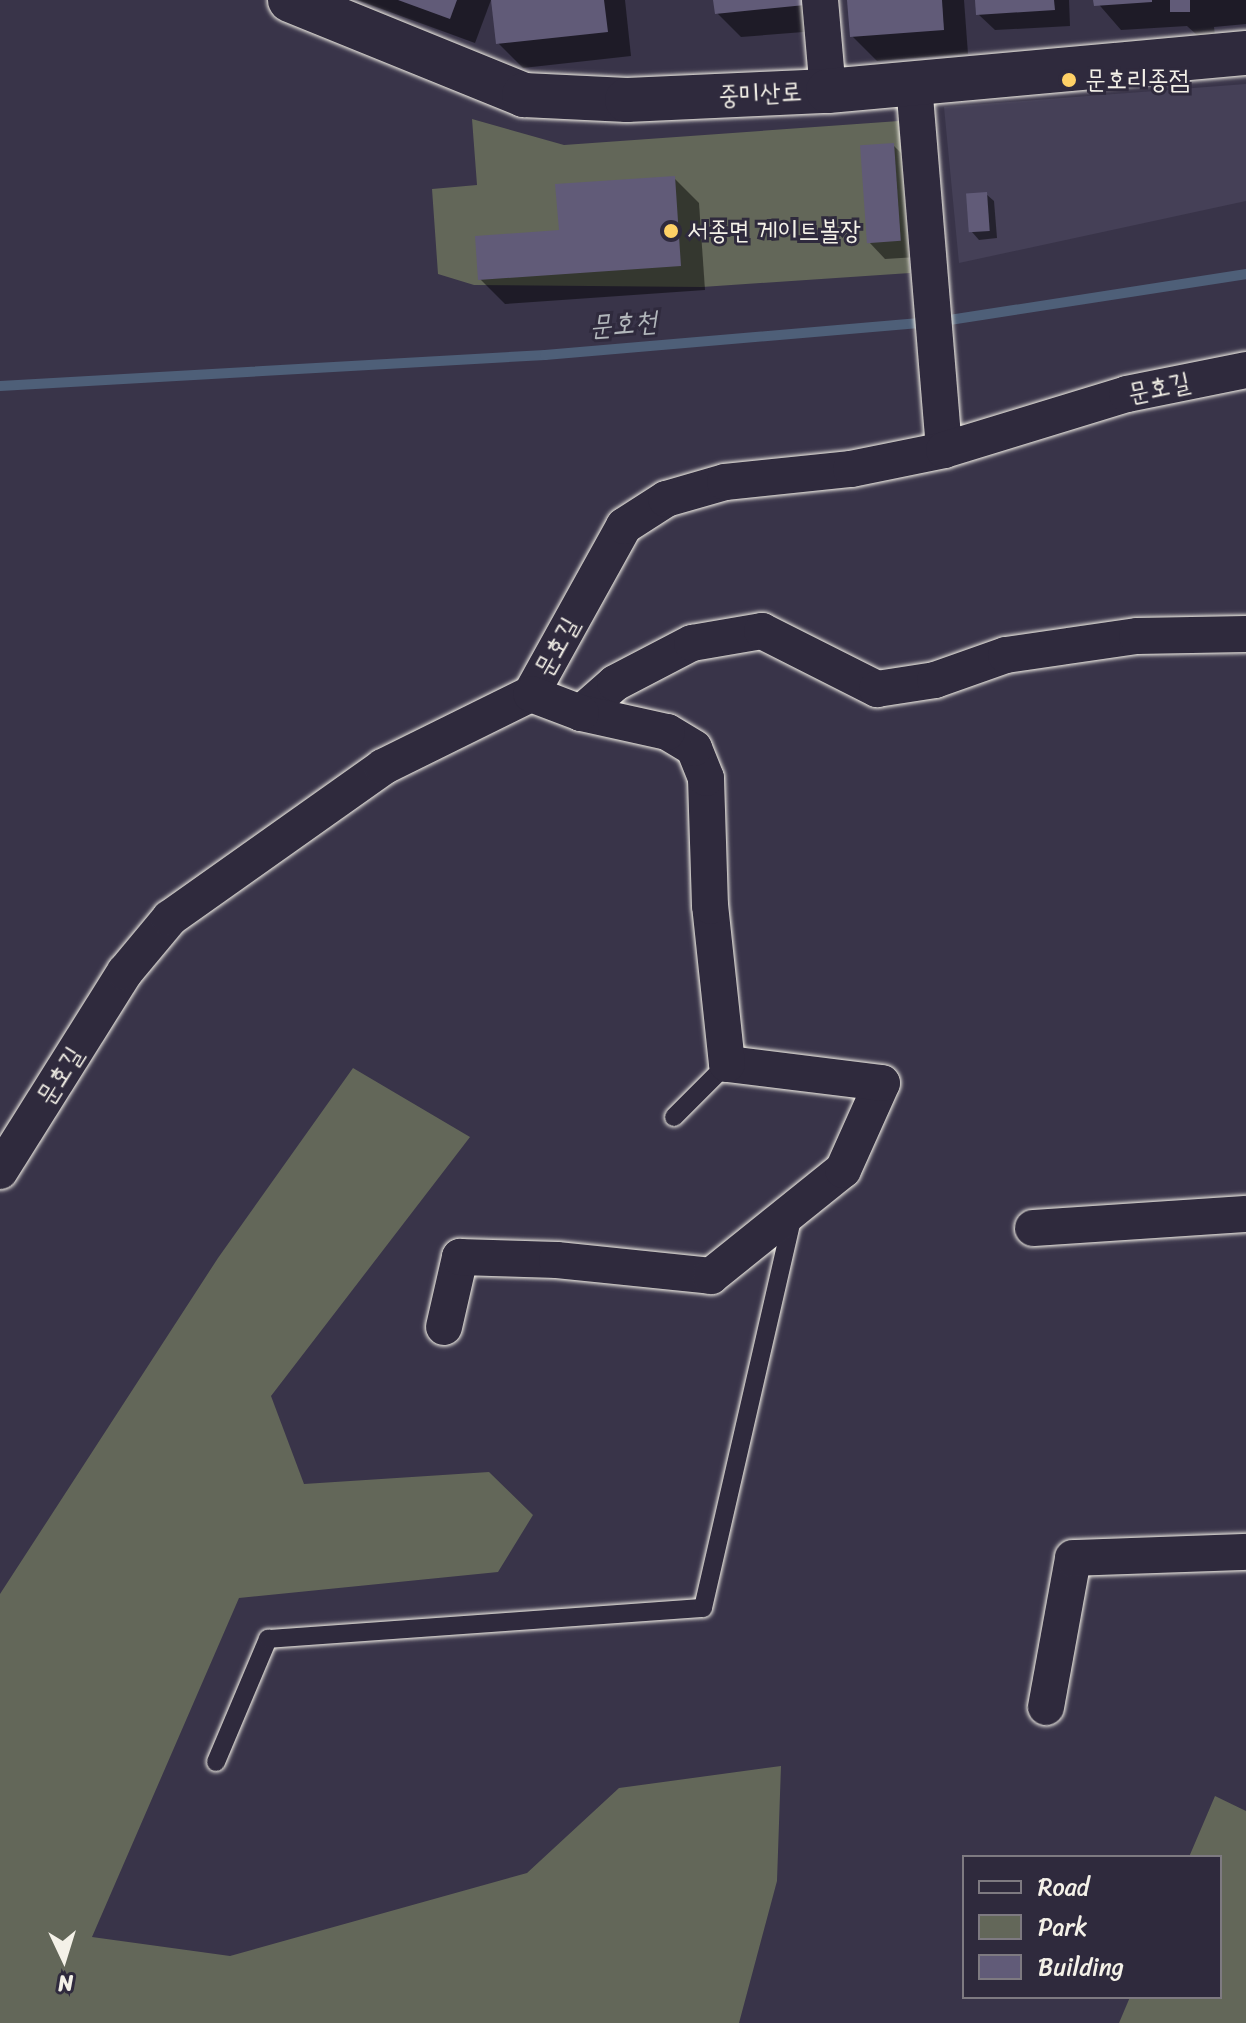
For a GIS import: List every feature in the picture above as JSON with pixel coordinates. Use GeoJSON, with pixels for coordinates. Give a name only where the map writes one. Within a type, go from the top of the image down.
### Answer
{"type":"FeatureCollection","features":[{"type":"Feature","properties":{"kind":"main road","name":"중미산로"},"geometry":{"type":"LineString","coordinates":[[290,0],[524,95],[627,100],[828,91],[1246,53]]}},
{"type":"Feature","properties":{"kind":"street"},"geometry":{"type":"LineString","coordinates":[[820,0],[828,91]]}},
{"type":"Feature","properties":{"kind":"street"},"geometry":{"type":"LineString","coordinates":[[914,84],[944,450]]}},
{"type":"Feature","properties":{"kind":"street","name":"문호길"},"geometry":{"type":"LineString","coordinates":[[0,1171],[125,972],[170,918],[383,767],[531,694],[624,526],[666,499],[725,482],[851,469],[944,450],[1127,394],[1246,370]]}},
{"type":"Feature","properties":{"kind":"street"},"geometry":{"type":"LineString","coordinates":[[581,713],[615,683],[692,643],[762,631],[796,653],[877,689],[935,680],[1006,655],[1137,636],[1246,634]]}},
{"type":"Feature","properties":{"kind":"street"},"geometry":{"type":"LineString","coordinates":[[444,1327],[460,1257],[557,1260],[711,1276],[843,1170],[882,1083],[727,1064],[710,906],[706,778],[694,748],[667,732],[581,713],[531,694]]}},
{"type":"Feature","properties":{"kind":"street"},"geometry":{"type":"LineString","coordinates":[[1033,1228],[1246,1214]]}},
{"type":"Feature","properties":{"kind":"street"},"geometry":{"type":"LineString","coordinates":[[1046,1707],[1073,1558],[1246,1552]]}},
{"type":"Feature","properties":{"kind":"lane"},"geometry":{"type":"LineString","coordinates":[[674,1117],[727,1064]]}},
{"type":"Feature","properties":{"kind":"lane"},"geometry":{"type":"LineString","coordinates":[[216,1762],[268,1639],[703,1608],[794,1212]]}},
{"type":"Feature","properties":{"kind":"shaded area"},"geometry":{"type":"Polygon","coordinates":[[[1246,84],[1246,201],[959,263],[944,107],[1246,84]]]}},
{"type":"Feature","properties":{"kind":"green space","name":"서종면 게이트볼장"},"geometry":{"type":"Polygon","coordinates":[[[472,119],[564,145],[899,121],[910,273],[702,287],[474,285],[438,274],[432,189],[477,185],[472,119]]]}},
{"type":"Feature","properties":{"kind":"green space"},"geometry":{"type":"Polygon","coordinates":[[[353,1068],[470,1137],[271,1396],[304,1484],[489,1472],[533,1515],[498,1572],[239,1598],[92,1937],[230,1956],[527,1873],[619,1788],[781,1766],[777,1881],[739,2023],[0,2023],[0,1594],[218,1258],[353,1068]]]}},
{"type":"Feature","properties":{"kind":"green space"},"geometry":{"type":"Polygon","coordinates":[[[1215,1796],[1246,1811],[1246,2023],[1119,2023],[1129,1999],[1222,1999],[1222,1855],[1190,1855],[1215,1796]]]}},
{"type":"Feature","properties":{"kind":"building"},"geometry":{"type":"Polygon","coordinates":[[[398,0],[457,0],[450,19],[398,0]]]}},
{"type":"Feature","properties":{"kind":"building"},"geometry":{"type":"Polygon","coordinates":[[[491,0],[604,0],[608,32],[496,44],[491,0]]]}},
{"type":"Feature","properties":{"kind":"building"},"geometry":{"type":"Polygon","coordinates":[[[713,0],[805,0],[805,5],[715,14],[713,0]]]}},
{"type":"Feature","properties":{"kind":"building"},"geometry":{"type":"Polygon","coordinates":[[[847,0],[942,0],[944,30],[850,37],[847,0]]]}},
{"type":"Feature","properties":{"kind":"building"},"geometry":{"type":"Polygon","coordinates":[[[975,0],[1054,0],[1055,10],[976,15],[975,0]]]}},
{"type":"Feature","properties":{"kind":"building"},"geometry":{"type":"Polygon","coordinates":[[[1093,0],[1152,0],[1152,2],[1094,6],[1093,0]]]}},
{"type":"Feature","properties":{"kind":"building"},"geometry":{"type":"Polygon","coordinates":[[[1170,0],[1190,0],[1190,12],[1170,12],[1170,0]]]}},
{"type":"Feature","properties":{"kind":"building"},"geometry":{"type":"Polygon","coordinates":[[[894,143],[901,241],[867,243],[860,145],[894,143]]]}},
{"type":"Feature","properties":{"kind":"building"},"geometry":{"type":"Polygon","coordinates":[[[675,176],[681,266],[478,280],[475,236],[559,230],[555,184],[675,176]]]}},
{"type":"Feature","properties":{"kind":"building"},"geometry":{"type":"Polygon","coordinates":[[[987,192],[990,231],[969,232],[966,193],[987,192]]]}},
{"type":"Feature","properties":{"kind":"waterway","name":"문호천"},"geometry":{"type":"LineString","coordinates":[[0,386],[545,355],[943,321],[1246,274]]}},
{"type":"Feature","properties":{"kind":"place","name":"문호리종점"},"geometry":{"type":"Point","coordinates":[1069,80]}},
{"type":"Feature","properties":{"kind":"place","name":"서종면 게이트볼장"},"geometry":{"type":"Point","coordinates":[671,231]}}]}
